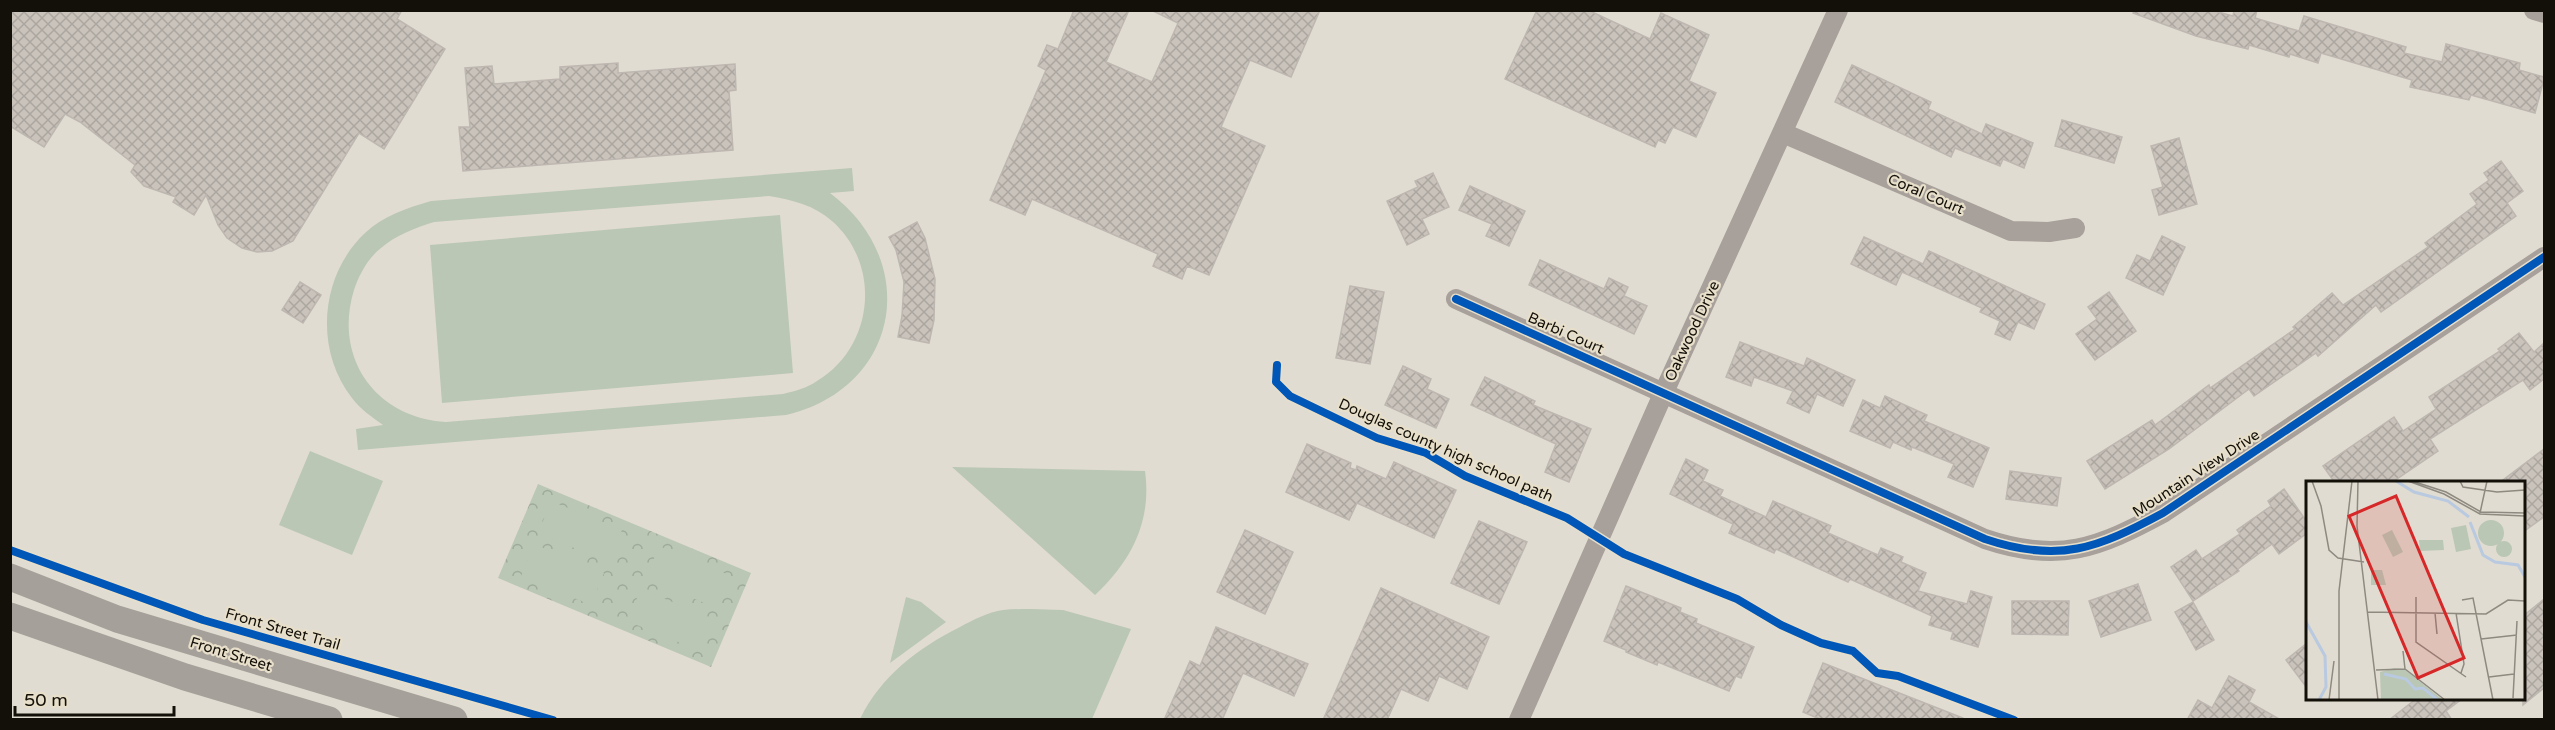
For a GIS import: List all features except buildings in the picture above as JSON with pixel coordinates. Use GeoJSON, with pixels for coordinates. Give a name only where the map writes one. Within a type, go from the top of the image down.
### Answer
{"type":"FeatureCollection","features":[{"type":"Feature","properties":{"kind":"main road","name":"Front Street"},"geometry":{"type":"LineString","coordinates":[[10,577],[117,619],[454,720]]}},
{"type":"Feature","properties":{"kind":"main road"},"geometry":{"type":"LineString","coordinates":[[10,616],[185,677],[329,720]]}},
{"type":"Feature","properties":{"kind":"street","name":"Oakwood Drive"},"geometry":{"type":"LineString","coordinates":[[1520,720],[1664,392],[1838,10]]}},
{"type":"Feature","properties":{"kind":"street"},"geometry":{"type":"LineString","coordinates":[[2534,10],[2544,13]]}},
{"type":"Feature","properties":{"kind":"street","name":"Coral Court"},"geometry":{"type":"LineString","coordinates":[[1783,133],[2011,231],[2049,232],[2074,228]]}},
{"type":"Feature","properties":{"kind":"street","name":"Mountain View Drive"},"geometry":{"type":"LineString","coordinates":[[1664,392],[1985,539],[2011,548],[2038,552],[2068,551],[2099,544],[2163,513],[2544,257]]}},
{"type":"Feature","properties":{"kind":"street","name":"Barbi Court"},"geometry":{"type":"LineString","coordinates":[[1456,299],[1664,392]]}},
{"type":"Feature","properties":{"kind":"green space"},"geometry":{"type":"Polygon","coordinates":[[[852,168],[854,191],[830,193],[859,221],[878,253],[887,286],[885,320],[874,351],[854,379],[824,401],[786,415],[358,450],[356,429],[383,425],[362,409],[340,379],[332,358],[328,336],[327,313],[331,291],[350,250],[365,233],[387,217],[431,201],[852,168]],[[769,196],[434,222],[413,229],[393,239],[376,252],[358,279],[349,315],[350,339],[355,361],[366,380],[381,396],[399,409],[421,418],[446,422],[783,394],[805,387],[836,366],[850,348],[860,327],[865,305],[864,282],[859,260],[848,239],[832,221],[810,207],[769,196]]]}},
{"type":"Feature","properties":{"kind":"green space"},"geometry":{"type":"Polygon","coordinates":[[[780,215],[793,373],[442,403],[430,245],[780,215]]]}},
{"type":"Feature","properties":{"kind":"green space"},"geometry":{"type":"Polygon","coordinates":[[[310,451],[383,481],[352,555],[279,525],[310,451]]]}},
{"type":"Feature","properties":{"kind":"green space"},"geometry":{"type":"Polygon","coordinates":[[[952,467],[1145,471],[1146,490],[1142,524],[1119,568],[1095,595],[952,467]]]}},
{"type":"Feature","properties":{"kind":"green space"},"geometry":{"type":"Polygon","coordinates":[[[538,484],[751,573],[711,667],[498,578],[538,484]]]}},
{"type":"Feature","properties":{"kind":"green space"},"geometry":{"type":"Polygon","coordinates":[[[551,501],[622,530],[608,562],[538,533],[551,501]]]}},
{"type":"Feature","properties":{"kind":"green space"},"geometry":{"type":"Polygon","coordinates":[[[534,544],[604,573],[591,605],[521,576],[534,544]]]}},
{"type":"Feature","properties":{"kind":"green space"},"geometry":{"type":"Polygon","coordinates":[[[659,546],[729,575],[716,608],[646,578],[659,546]]]}},
{"type":"Feature","properties":{"kind":"green space"},"geometry":{"type":"Polygon","coordinates":[[[641,589],[711,618],[698,650],[627,621],[641,589]]]}},
{"type":"Feature","properties":{"kind":"green space"},"geometry":{"type":"Polygon","coordinates":[[[906,597],[921,602],[946,622],[890,663],[906,597]]]}},
{"type":"Feature","properties":{"kind":"green space"},"geometry":{"type":"Polygon","coordinates":[[[1003,610],[1063,610],[1131,629],[1092,719],[860,719],[879,689],[890,677],[915,654],[930,644],[986,614],[1003,610]]]}},
{"type":"Feature","properties":{"kind":"cycle path"},"geometry":{"type":"LineString","coordinates":[[1456,299],[1985,539],[2011,546],[2057,551],[2098,543],[2163,513],[2544,257]]}},
{"type":"Feature","properties":{"kind":"cycle path","name":"Douglas county high school path"},"geometry":{"type":"LineString","coordinates":[[1277,365],[1276,382],[1290,396],[1377,438],[1426,453],[1465,476],[1567,518],[1624,554],[1737,599],[1781,625],[1821,643],[1853,651],[1877,673],[1898,676],[2014,720]]}},
{"type":"Feature","properties":{"kind":"cycle path","name":"Front Street Trail"},"geometry":{"type":"LineString","coordinates":[[10,550],[203,620],[553,720]]}}]}
